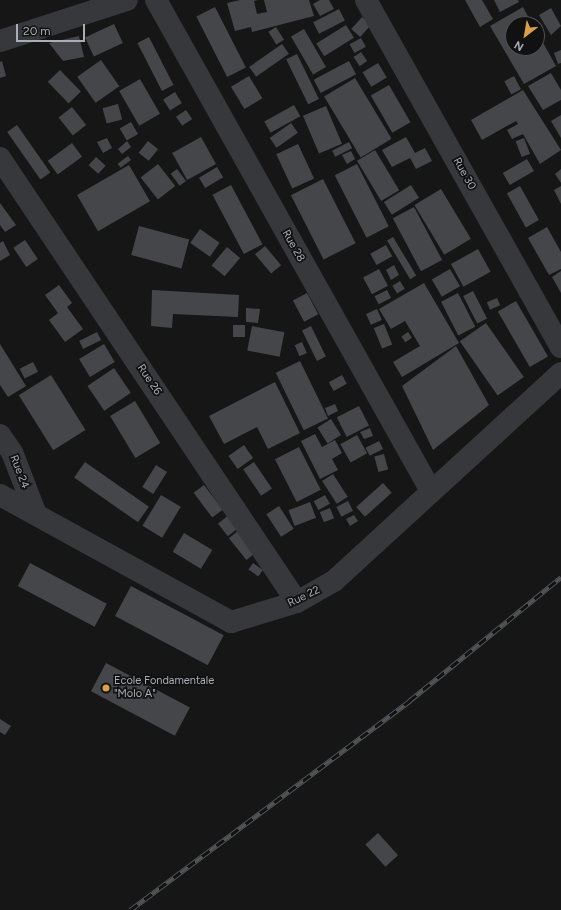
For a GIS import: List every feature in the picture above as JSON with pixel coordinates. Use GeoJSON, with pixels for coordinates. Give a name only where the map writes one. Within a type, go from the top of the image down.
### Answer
{"type":"FeatureCollection","features":[{"type":"Feature","properties":{"kind":"street"},"geometry":{"type":"LineString","coordinates":[[0,41],[127,0]]}},
{"type":"Feature","properties":{"kind":"street","name":"Rue 28"},"geometry":{"type":"LineString","coordinates":[[156,0],[431,491]]}},
{"type":"Feature","properties":{"kind":"street","name":"Rue 30"},"geometry":{"type":"LineString","coordinates":[[366,0],[561,347]]}},
{"type":"Feature","properties":{"kind":"street","name":"Rue 26"},"geometry":{"type":"LineString","coordinates":[[0,158],[297,602]]}},
{"type":"Feature","properties":{"kind":"street","name":"Rue 22"},"geometry":{"type":"LineString","coordinates":[[0,495],[35,512],[231,622],[297,602],[334,581],[561,373]]}},
{"type":"Feature","properties":{"kind":"street","name":"Rue 24"},"geometry":{"type":"LineString","coordinates":[[0,435],[12,452],[35,512]]}},
{"type":"Feature","properties":{"kind":"building"},"geometry":{"type":"Polygon","coordinates":[[[240,0],[258,0],[254,1],[257,14],[267,12],[264,0],[309,0],[314,16],[252,32],[251,27],[235,31],[227,3],[240,0]]]}},
{"type":"Feature","properties":{"kind":"building"},"geometry":{"type":"Polygon","coordinates":[[[320,0],[329,0],[334,9],[320,16],[313,4],[320,0]]]}},
{"type":"Feature","properties":{"kind":"building"},"geometry":{"type":"Polygon","coordinates":[[[465,0],[482,0],[493,19],[480,27],[465,0]]]}},
{"type":"Feature","properties":{"kind":"building"},"geometry":{"type":"Polygon","coordinates":[[[494,0],[518,0],[519,2],[500,12],[494,0]]]}},
{"type":"Feature","properties":{"kind":"building"},"geometry":{"type":"Polygon","coordinates":[[[215,7],[246,68],[227,77],[196,17],[215,7]]]}},
{"type":"Feature","properties":{"kind":"building"},"geometry":{"type":"Polygon","coordinates":[[[523,7],[528,16],[507,16],[523,7]]]}},
{"type":"Feature","properties":{"kind":"building"},"geometry":{"type":"Polygon","coordinates":[[[551,8],[561,26],[551,35],[545,25],[545,16],[539,15],[551,8]]]}},
{"type":"Feature","properties":{"kind":"building"},"geometry":{"type":"Polygon","coordinates":[[[339,9],[345,21],[319,34],[313,22],[339,9]]]}},
{"type":"Feature","properties":{"kind":"building"},"geometry":{"type":"Polygon","coordinates":[[[362,17],[371,25],[360,37],[351,29],[362,17]]]}},
{"type":"Feature","properties":{"kind":"building"},"geometry":{"type":"Polygon","coordinates":[[[505,17],[505,52],[490,26],[505,17]]]}},
{"type":"Feature","properties":{"kind":"building"},"geometry":{"type":"Polygon","coordinates":[[[114,24],[123,43],[94,57],[85,38],[114,24]]]}},
{"type":"Feature","properties":{"kind":"building"},"geometry":{"type":"Polygon","coordinates":[[[346,25],[354,38],[324,56],[316,44],[346,25]]]}},
{"type":"Feature","properties":{"kind":"building"},"geometry":{"type":"Polygon","coordinates":[[[276,27],[284,40],[276,44],[268,32],[276,27]]]}},
{"type":"Feature","properties":{"kind":"building"},"geometry":{"type":"Polygon","coordinates":[[[304,29],[326,67],[313,75],[291,36],[304,29]]]}},
{"type":"Feature","properties":{"kind":"building"},"geometry":{"type":"Polygon","coordinates":[[[79,36],[84,57],[63,61],[49,43],[79,36]]]}},
{"type":"Feature","properties":{"kind":"building"},"geometry":{"type":"Polygon","coordinates":[[[149,37],[174,85],[162,91],[137,43],[149,37]]]}},
{"type":"Feature","properties":{"kind":"building"},"geometry":{"type":"Polygon","coordinates":[[[361,38],[366,47],[354,53],[350,44],[361,38]]]}},
{"type":"Feature","properties":{"kind":"building"},"geometry":{"type":"Polygon","coordinates":[[[282,44],[289,54],[256,77],[249,67],[282,44]]]}},
{"type":"Feature","properties":{"kind":"building"},"geometry":{"type":"Polygon","coordinates":[[[545,46],[556,66],[524,84],[508,56],[545,56],[545,46]]]}},
{"type":"Feature","properties":{"kind":"building"},"geometry":{"type":"Polygon","coordinates":[[[561,50],[561,63],[558,64],[554,53],[561,50]]]}},
{"type":"Feature","properties":{"kind":"building"},"geometry":{"type":"Polygon","coordinates":[[[361,52],[367,61],[360,66],[354,57],[361,52]]]}},
{"type":"Feature","properties":{"kind":"building"},"geometry":{"type":"Polygon","coordinates":[[[297,54],[319,99],[308,104],[286,59],[297,54]]]}},
{"type":"Feature","properties":{"kind":"building"},"geometry":{"type":"Polygon","coordinates":[[[101,60],[119,86],[96,103],[77,77],[101,60]]]}},
{"type":"Feature","properties":{"kind":"building"},"geometry":{"type":"Polygon","coordinates":[[[2,61],[6,76],[0,78],[0,62],[2,61]]]}},
{"type":"Feature","properties":{"kind":"building"},"geometry":{"type":"Polygon","coordinates":[[[349,61],[356,74],[321,93],[314,80],[349,61]]]}},
{"type":"Feature","properties":{"kind":"building"},"geometry":{"type":"Polygon","coordinates":[[[378,63],[387,78],[371,87],[363,72],[378,63]]]}},
{"type":"Feature","properties":{"kind":"building"},"geometry":{"type":"Polygon","coordinates":[[[60,70],[81,92],[69,103],[48,82],[60,70]]]}},
{"type":"Feature","properties":{"kind":"building"},"geometry":{"type":"Polygon","coordinates":[[[551,73],[561,90],[561,100],[543,110],[528,86],[551,73]]]}},
{"type":"Feature","properties":{"kind":"building"},"geometry":{"type":"Polygon","coordinates":[[[249,76],[262,98],[244,109],[231,87],[249,76]]]}},
{"type":"Feature","properties":{"kind":"building"},"geometry":{"type":"Polygon","coordinates":[[[514,76],[521,89],[511,94],[504,81],[514,76]]]}},
{"type":"Feature","properties":{"kind":"building"},"geometry":{"type":"Polygon","coordinates":[[[355,78],[392,139],[361,157],[324,97],[355,78]]]}},
{"type":"Feature","properties":{"kind":"building"},"geometry":{"type":"Polygon","coordinates":[[[140,79],[160,114],[139,126],[119,91],[140,79]]]}},
{"type":"Feature","properties":{"kind":"building"},"geometry":{"type":"Polygon","coordinates":[[[389,85],[410,122],[392,133],[371,96],[389,85]]]}},
{"type":"Feature","properties":{"kind":"building"},"geometry":{"type":"Polygon","coordinates":[[[523,90],[561,150],[540,164],[523,134],[512,139],[507,130],[518,124],[516,121],[482,140],[471,120],[523,90]]]}},
{"type":"Feature","properties":{"kind":"building"},"geometry":{"type":"Polygon","coordinates":[[[175,92],[182,103],[170,110],[163,99],[175,92]]]}},
{"type":"Feature","properties":{"kind":"building"},"geometry":{"type":"Polygon","coordinates":[[[118,104],[122,119],[107,124],[103,108],[118,104]]]}},
{"type":"Feature","properties":{"kind":"building"},"geometry":{"type":"Polygon","coordinates":[[[294,105],[300,116],[271,133],[264,121],[294,105]]]}},
{"type":"Feature","properties":{"kind":"building"},"geometry":{"type":"Polygon","coordinates":[[[326,106],[342,144],[319,154],[303,116],[326,106]]]}},
{"type":"Feature","properties":{"kind":"building"},"geometry":{"type":"Polygon","coordinates":[[[72,107],[86,125],[73,136],[59,117],[72,107]]]}},
{"type":"Feature","properties":{"kind":"building"},"geometry":{"type":"Polygon","coordinates":[[[186,110],[192,119],[182,126],[176,117],[186,110]]]}},
{"type":"Feature","properties":{"kind":"building"},"geometry":{"type":"Polygon","coordinates":[[[561,115],[561,138],[551,121],[561,115]]]}},
{"type":"Feature","properties":{"kind":"building"},"geometry":{"type":"Polygon","coordinates":[[[131,122],[138,134],[127,141],[120,128],[131,122]]]}},
{"type":"Feature","properties":{"kind":"building"},"geometry":{"type":"Polygon","coordinates":[[[291,123],[298,133],[277,148],[270,138],[291,123]]]}},
{"type":"Feature","properties":{"kind":"building"},"geometry":{"type":"Polygon","coordinates":[[[17,125],[50,173],[40,179],[7,132],[17,125]]]}},
{"type":"Feature","properties":{"kind":"building"},"geometry":{"type":"Polygon","coordinates":[[[201,137],[216,164],[187,180],[172,153],[201,137]]]}},
{"type":"Feature","properties":{"kind":"building"},"geometry":{"type":"Polygon","coordinates":[[[406,137],[415,153],[425,148],[432,161],[416,169],[410,158],[392,167],[382,150],[406,137]]]}},
{"type":"Feature","properties":{"kind":"building"},"geometry":{"type":"Polygon","coordinates":[[[107,138],[112,148],[103,153],[97,142],[107,138]]]}},
{"type":"Feature","properties":{"kind":"building"},"geometry":{"type":"Polygon","coordinates":[[[524,138],[530,154],[522,157],[516,141],[524,138]]]}},
{"type":"Feature","properties":{"kind":"building"},"geometry":{"type":"Polygon","coordinates":[[[127,141],[131,147],[122,154],[118,149],[127,141]]]}},
{"type":"Feature","properties":{"kind":"building"},"geometry":{"type":"Polygon","coordinates":[[[148,141],[158,149],[149,161],[139,153],[148,141]]]}},
{"type":"Feature","properties":{"kind":"building"},"geometry":{"type":"Polygon","coordinates":[[[349,142],[352,148],[335,157],[332,151],[349,142]]]}},
{"type":"Feature","properties":{"kind":"building"},"geometry":{"type":"Polygon","coordinates":[[[72,143],[82,157],[58,174],[48,161],[72,143]]]}},
{"type":"Feature","properties":{"kind":"building"},"geometry":{"type":"Polygon","coordinates":[[[298,144],[314,178],[292,189],[276,154],[298,144]]]}},
{"type":"Feature","properties":{"kind":"building"},"geometry":{"type":"Polygon","coordinates":[[[375,150],[399,190],[381,201],[357,161],[375,150]]]}},
{"type":"Feature","properties":{"kind":"building"},"geometry":{"type":"Polygon","coordinates":[[[351,151],[355,159],[347,164],[342,155],[351,151]]]}},
{"type":"Feature","properties":{"kind":"building"},"geometry":{"type":"Polygon","coordinates":[[[128,156],[131,160],[121,168],[118,164],[128,156]]]}},
{"type":"Feature","properties":{"kind":"building"},"geometry":{"type":"Polygon","coordinates":[[[96,157],[106,166],[98,174],[89,165],[96,157]]]}},
{"type":"Feature","properties":{"kind":"building"},"geometry":{"type":"Polygon","coordinates":[[[527,159],[534,171],[510,185],[503,173],[527,159]]]}},
{"type":"Feature","properties":{"kind":"building"},"geometry":{"type":"Polygon","coordinates":[[[158,164],[175,186],[158,200],[141,178],[158,164]]]}},
{"type":"Feature","properties":{"kind":"building"},"geometry":{"type":"Polygon","coordinates":[[[357,164],[389,226],[367,238],[335,175],[357,164]]]}},
{"type":"Feature","properties":{"kind":"building"},"geometry":{"type":"Polygon","coordinates":[[[129,165],[150,201],[98,231],[77,195],[129,165]]]}},
{"type":"Feature","properties":{"kind":"building"},"geometry":{"type":"Polygon","coordinates":[[[217,167],[223,177],[205,188],[199,178],[217,167]]]}},
{"type":"Feature","properties":{"kind":"building"},"geometry":{"type":"Polygon","coordinates":[[[177,169],[186,181],[180,186],[171,174],[177,169]]]}},
{"type":"Feature","properties":{"kind":"building"},"geometry":{"type":"Polygon","coordinates":[[[561,169],[561,183],[555,174],[561,169]]]}},
{"type":"Feature","properties":{"kind":"building"},"geometry":{"type":"Polygon","coordinates":[[[323,179],[356,243],[324,259],[291,195],[323,179]]]}},
{"type":"Feature","properties":{"kind":"building"},"geometry":{"type":"Polygon","coordinates":[[[231,185],[262,244],[244,254],[212,195],[231,185]]]}},
{"type":"Feature","properties":{"kind":"building"},"geometry":{"type":"Polygon","coordinates":[[[411,185],[419,198],[392,215],[384,202],[411,185]]]}},
{"type":"Feature","properties":{"kind":"building"},"geometry":{"type":"Polygon","coordinates":[[[520,186],[539,220],[526,227],[507,193],[520,186]]]}},
{"type":"Feature","properties":{"kind":"building"},"geometry":{"type":"Polygon","coordinates":[[[561,186],[561,204],[554,190],[561,186]]]}},
{"type":"Feature","properties":{"kind":"building"},"geometry":{"type":"Polygon","coordinates":[[[441,189],[471,239],[444,255],[414,205],[441,189]]]}},
{"type":"Feature","properties":{"kind":"building"},"geometry":{"type":"Polygon","coordinates":[[[0,203],[16,225],[5,232],[0,225],[0,203]]]}},
{"type":"Feature","properties":{"kind":"building"},"geometry":{"type":"Polygon","coordinates":[[[414,207],[442,260],[421,271],[393,218],[414,207]]]}},
{"type":"Feature","properties":{"kind":"building"},"geometry":{"type":"Polygon","coordinates":[[[139,226],[189,239],[181,268],[131,255],[139,226]]]}},
{"type":"Feature","properties":{"kind":"building"},"geometry":{"type":"Polygon","coordinates":[[[547,227],[561,252],[561,269],[549,275],[528,238],[547,227]]]}},
{"type":"Feature","properties":{"kind":"building"},"geometry":{"type":"Polygon","coordinates":[[[200,229],[220,243],[210,257],[190,243],[200,229]]]}},
{"type":"Feature","properties":{"kind":"building"},"geometry":{"type":"Polygon","coordinates":[[[393,237],[416,276],[410,279],[387,241],[393,237]]]}},
{"type":"Feature","properties":{"kind":"building"},"geometry":{"type":"Polygon","coordinates":[[[25,240],[38,259],[26,267],[13,248],[25,240]]]}},
{"type":"Feature","properties":{"kind":"building"},"geometry":{"type":"Polygon","coordinates":[[[3,241],[10,255],[0,261],[0,243],[3,241]]]}},
{"type":"Feature","properties":{"kind":"building"},"geometry":{"type":"Polygon","coordinates":[[[386,245],[392,256],[377,265],[370,254],[386,245]]]}},
{"type":"Feature","properties":{"kind":"building"},"geometry":{"type":"Polygon","coordinates":[[[265,246],[281,265],[271,274],[255,254],[265,246]]]}},
{"type":"Feature","properties":{"kind":"building"},"geometry":{"type":"Polygon","coordinates":[[[227,247],[240,258],[225,276],[212,265],[227,247]]]}},
{"type":"Feature","properties":{"kind":"building"},"geometry":{"type":"Polygon","coordinates":[[[478,249],[491,272],[463,287],[451,264],[478,249]]]}},
{"type":"Feature","properties":{"kind":"building"},"geometry":{"type":"Polygon","coordinates":[[[394,265],[399,275],[391,280],[386,270],[394,265]]]}},
{"type":"Feature","properties":{"kind":"building"},"geometry":{"type":"Polygon","coordinates":[[[379,269],[388,286],[372,294],[363,277],[379,269]]]}},
{"type":"Feature","properties":{"kind":"building"},"geometry":{"type":"Polygon","coordinates":[[[450,269],[460,286],[442,297],[432,280],[450,269]]]}},
{"type":"Feature","properties":{"kind":"building"},"geometry":{"type":"Polygon","coordinates":[[[561,271],[561,293],[552,277],[561,271]]]}},
{"type":"Feature","properties":{"kind":"building"},"geometry":{"type":"Polygon","coordinates":[[[400,281],[405,289],[397,293],[392,286],[400,281]]]}},
{"type":"Feature","properties":{"kind":"building"},"geometry":{"type":"Polygon","coordinates":[[[424,283],[459,343],[402,377],[393,362],[420,346],[405,321],[391,329],[379,309],[424,283]]]}},
{"type":"Feature","properties":{"kind":"building"},"geometry":{"type":"Polygon","coordinates":[[[59,285],[72,303],[67,307],[83,329],[65,342],[49,320],[58,313],[45,295],[59,285]]]}},
{"type":"Feature","properties":{"kind":"building"},"geometry":{"type":"Polygon","coordinates":[[[152,290],[239,295],[238,317],[173,314],[172,328],[151,326],[152,290]]]}},
{"type":"Feature","properties":{"kind":"building"},"geometry":{"type":"Polygon","coordinates":[[[387,290],[391,298],[379,304],[375,296],[387,290]]]}},
{"type":"Feature","properties":{"kind":"building"},"geometry":{"type":"Polygon","coordinates":[[[473,291],[487,319],[477,324],[463,296],[473,291]]]}},
{"type":"Feature","properties":{"kind":"building"},"geometry":{"type":"Polygon","coordinates":[[[307,293],[318,314],[304,322],[293,301],[307,293]]]}},
{"type":"Feature","properties":{"kind":"building"},"geometry":{"type":"Polygon","coordinates":[[[458,293],[475,327],[458,335],[441,302],[458,293]]]}},
{"type":"Feature","properties":{"kind":"building"},"geometry":{"type":"Polygon","coordinates":[[[497,298],[500,305],[490,310],[487,302],[497,298]]]}},
{"type":"Feature","properties":{"kind":"building"},"geometry":{"type":"Polygon","coordinates":[[[516,301],[548,356],[530,367],[498,312],[516,301]]]}},
{"type":"Feature","properties":{"kind":"building"},"geometry":{"type":"Polygon","coordinates":[[[246,308],[260,309],[258,323],[246,322],[246,308]]]}},
{"type":"Feature","properties":{"kind":"building"},"geometry":{"type":"Polygon","coordinates":[[[377,309],[382,320],[371,325],[366,314],[377,309]]]}},
{"type":"Feature","properties":{"kind":"building"},"geometry":{"type":"Polygon","coordinates":[[[486,323],[524,377],[498,395],[460,341],[486,323]]]}},
{"type":"Feature","properties":{"kind":"building"},"geometry":{"type":"Polygon","coordinates":[[[384,324],[392,344],[382,349],[374,328],[384,324]]]}},
{"type":"Feature","properties":{"kind":"building"},"geometry":{"type":"Polygon","coordinates":[[[233,325],[245,325],[245,337],[233,337],[233,325]]]}},
{"type":"Feature","properties":{"kind":"building"},"geometry":{"type":"Polygon","coordinates":[[[252,326],[284,332],[280,357],[247,351],[252,326]]]}},
{"type":"Feature","properties":{"kind":"building"},"geometry":{"type":"Polygon","coordinates":[[[311,326],[326,357],[317,361],[302,330],[311,326]]]}},
{"type":"Feature","properties":{"kind":"building"},"geometry":{"type":"Polygon","coordinates":[[[97,332],[101,340],[83,349],[79,341],[97,332]]]}},
{"type":"Feature","properties":{"kind":"building"},"geometry":{"type":"Polygon","coordinates":[[[408,332],[412,338],[405,342],[401,336],[408,332]]]}},
{"type":"Feature","properties":{"kind":"building"},"geometry":{"type":"Polygon","coordinates":[[[302,342],[307,353],[300,356],[295,345],[302,342]]]}},
{"type":"Feature","properties":{"kind":"building"},"geometry":{"type":"Polygon","coordinates":[[[0,344],[26,386],[8,397],[0,385],[0,344]]]}},
{"type":"Feature","properties":{"kind":"building"},"geometry":{"type":"Polygon","coordinates":[[[104,344],[115,362],[90,377],[79,359],[104,344]]]}},
{"type":"Feature","properties":{"kind":"building"},"geometry":{"type":"Polygon","coordinates":[[[456,346],[489,405],[433,450],[402,386],[456,346]]]}},
{"type":"Feature","properties":{"kind":"building"},"geometry":{"type":"Polygon","coordinates":[[[300,361],[328,419],[304,430],[276,373],[300,361]]]}},
{"type":"Feature","properties":{"kind":"building"},"geometry":{"type":"Polygon","coordinates":[[[33,362],[38,372],[25,379],[20,369],[33,362]]]}},
{"type":"Feature","properties":{"kind":"building"},"geometry":{"type":"Polygon","coordinates":[[[114,368],[131,393],[104,411],[87,386],[114,368]]]}},
{"type":"Feature","properties":{"kind":"building"},"geometry":{"type":"Polygon","coordinates":[[[51,375],[85,430],[53,450],[19,395],[51,375]]]}},
{"type":"Feature","properties":{"kind":"building"},"geometry":{"type":"Polygon","coordinates":[[[342,375],[347,384],[334,391],[329,382],[342,375]]]}},
{"type":"Feature","properties":{"kind":"building"},"geometry":{"type":"Polygon","coordinates":[[[275,382],[300,433],[268,449],[257,427],[224,444],[209,416],[275,382]]]}},
{"type":"Feature","properties":{"kind":"building"},"geometry":{"type":"Polygon","coordinates":[[[135,401],[160,443],[135,458],[110,416],[135,401]]]}},
{"type":"Feature","properties":{"kind":"building"},"geometry":{"type":"Polygon","coordinates":[[[335,404],[338,411],[328,416],[325,408],[335,404]]]}},
{"type":"Feature","properties":{"kind":"building"},"geometry":{"type":"Polygon","coordinates":[[[359,406],[369,426],[347,437],[337,417],[359,406]]]}},
{"type":"Feature","properties":{"kind":"building"},"geometry":{"type":"Polygon","coordinates":[[[331,419],[341,435],[327,444],[317,427],[331,419]]]}},
{"type":"Feature","properties":{"kind":"building"},"geometry":{"type":"Polygon","coordinates":[[[370,428],[373,436],[364,439],[360,432],[370,428]]]}},
{"type":"Feature","properties":{"kind":"building"},"geometry":{"type":"Polygon","coordinates":[[[315,434],[322,447],[335,440],[342,453],[332,459],[338,470],[320,479],[301,441],[315,434]]]}},
{"type":"Feature","properties":{"kind":"building"},"geometry":{"type":"Polygon","coordinates":[[[357,435],[367,453],[351,463],[340,444],[357,435]]]}},
{"type":"Feature","properties":{"kind":"building"},"geometry":{"type":"Polygon","coordinates":[[[379,441],[383,449],[370,456],[366,448],[379,441]]]}},
{"type":"Feature","properties":{"kind":"building"},"geometry":{"type":"Polygon","coordinates":[[[244,445],[253,458],[238,469],[228,456],[244,445]]]}},
{"type":"Feature","properties":{"kind":"building"},"geometry":{"type":"Polygon","coordinates":[[[299,447],[321,490],[297,502],[275,459],[299,447]]]}},
{"type":"Feature","properties":{"kind":"building"},"geometry":{"type":"Polygon","coordinates":[[[384,454],[388,469],[378,472],[374,457],[384,454]]]}},
{"type":"Feature","properties":{"kind":"building"},"geometry":{"type":"Polygon","coordinates":[[[85,462],[149,507],[138,522],[74,478],[85,462]]]}},
{"type":"Feature","properties":{"kind":"building"},"geometry":{"type":"Polygon","coordinates":[[[254,462],[272,489],[261,496],[243,469],[254,462]]]}},
{"type":"Feature","properties":{"kind":"building"},"geometry":{"type":"Polygon","coordinates":[[[156,465],[167,472],[153,494],[142,487],[156,465]]]}},
{"type":"Feature","properties":{"kind":"building"},"geometry":{"type":"Polygon","coordinates":[[[333,474],[348,497],[337,504],[322,481],[333,474]]]}},
{"type":"Feature","properties":{"kind":"building"},"geometry":{"type":"Polygon","coordinates":[[[383,483],[392,493],[365,517],[356,507],[383,483]]]}},
{"type":"Feature","properties":{"kind":"building"},"geometry":{"type":"Polygon","coordinates":[[[204,485],[223,510],[212,518],[194,493],[204,485]]]}},
{"type":"Feature","properties":{"kind":"building"},"geometry":{"type":"Polygon","coordinates":[[[161,495],[181,507],[162,538],[142,526],[161,495]]]}},
{"type":"Feature","properties":{"kind":"building"},"geometry":{"type":"Polygon","coordinates":[[[325,495],[330,504],[318,510],[314,501],[325,495]]]}},
{"type":"Feature","properties":{"kind":"building"},"geometry":{"type":"Polygon","coordinates":[[[348,501],[353,511],[341,517],[336,507],[348,501]]]}},
{"type":"Feature","properties":{"kind":"building"},"geometry":{"type":"Polygon","coordinates":[[[310,502],[316,518],[295,526],[289,510],[310,502]]]}},
{"type":"Feature","properties":{"kind":"building"},"geometry":{"type":"Polygon","coordinates":[[[279,506],[294,529],[281,537],[266,514],[279,506]]]}},
{"type":"Feature","properties":{"kind":"building"},"geometry":{"type":"Polygon","coordinates":[[[330,508],[334,518],[324,522],[320,512],[330,508]]]}},
{"type":"Feature","properties":{"kind":"building"},"geometry":{"type":"Polygon","coordinates":[[[229,515],[239,528],[228,536],[218,524],[229,515]]]}},
{"type":"Feature","properties":{"kind":"building"},"geometry":{"type":"Polygon","coordinates":[[[354,515],[358,521],[350,526],[346,519],[354,515]]]}},
{"type":"Feature","properties":{"kind":"building"},"geometry":{"type":"Polygon","coordinates":[[[239,530],[257,552],[247,560],[229,538],[239,530]]]}},
{"type":"Feature","properties":{"kind":"building"},"geometry":{"type":"Polygon","coordinates":[[[184,533],[212,550],[201,569],[173,552],[184,533]]]}},
{"type":"Feature","properties":{"kind":"building"},"geometry":{"type":"Polygon","coordinates":[[[30,563],[107,604],[95,627],[18,586],[30,563]]]}},
{"type":"Feature","properties":{"kind":"building"},"geometry":{"type":"Polygon","coordinates":[[[253,563],[263,570],[258,576],[248,570],[253,563]]]}},
{"type":"Feature","properties":{"kind":"building"},"geometry":{"type":"Polygon","coordinates":[[[131,586],[224,635],[208,665],[115,616],[131,586]]]}},
{"type":"Feature","properties":{"kind":"building"},"geometry":{"type":"Polygon","coordinates":[[[106,663],[190,708],[175,736],[91,691],[106,663]]]}},
{"type":"Feature","properties":{"kind":"building"},"geometry":{"type":"Polygon","coordinates":[[[0,719],[11,726],[5,735],[0,732],[0,719]]]}},
{"type":"Feature","properties":{"kind":"building"},"geometry":{"type":"Polygon","coordinates":[[[378,833],[398,855],[385,867],[365,844],[378,833]]]}},
{"type":"Feature","properties":{"kind":"railway"},"geometry":{"type":"LineString","coordinates":[[130,910],[409,701],[561,577]]}},
{"type":"Feature","properties":{"kind":"place","name":"Ecole Fondamentale \"Molo A\""},"geometry":{"type":"Point","coordinates":[106,688]}}]}
